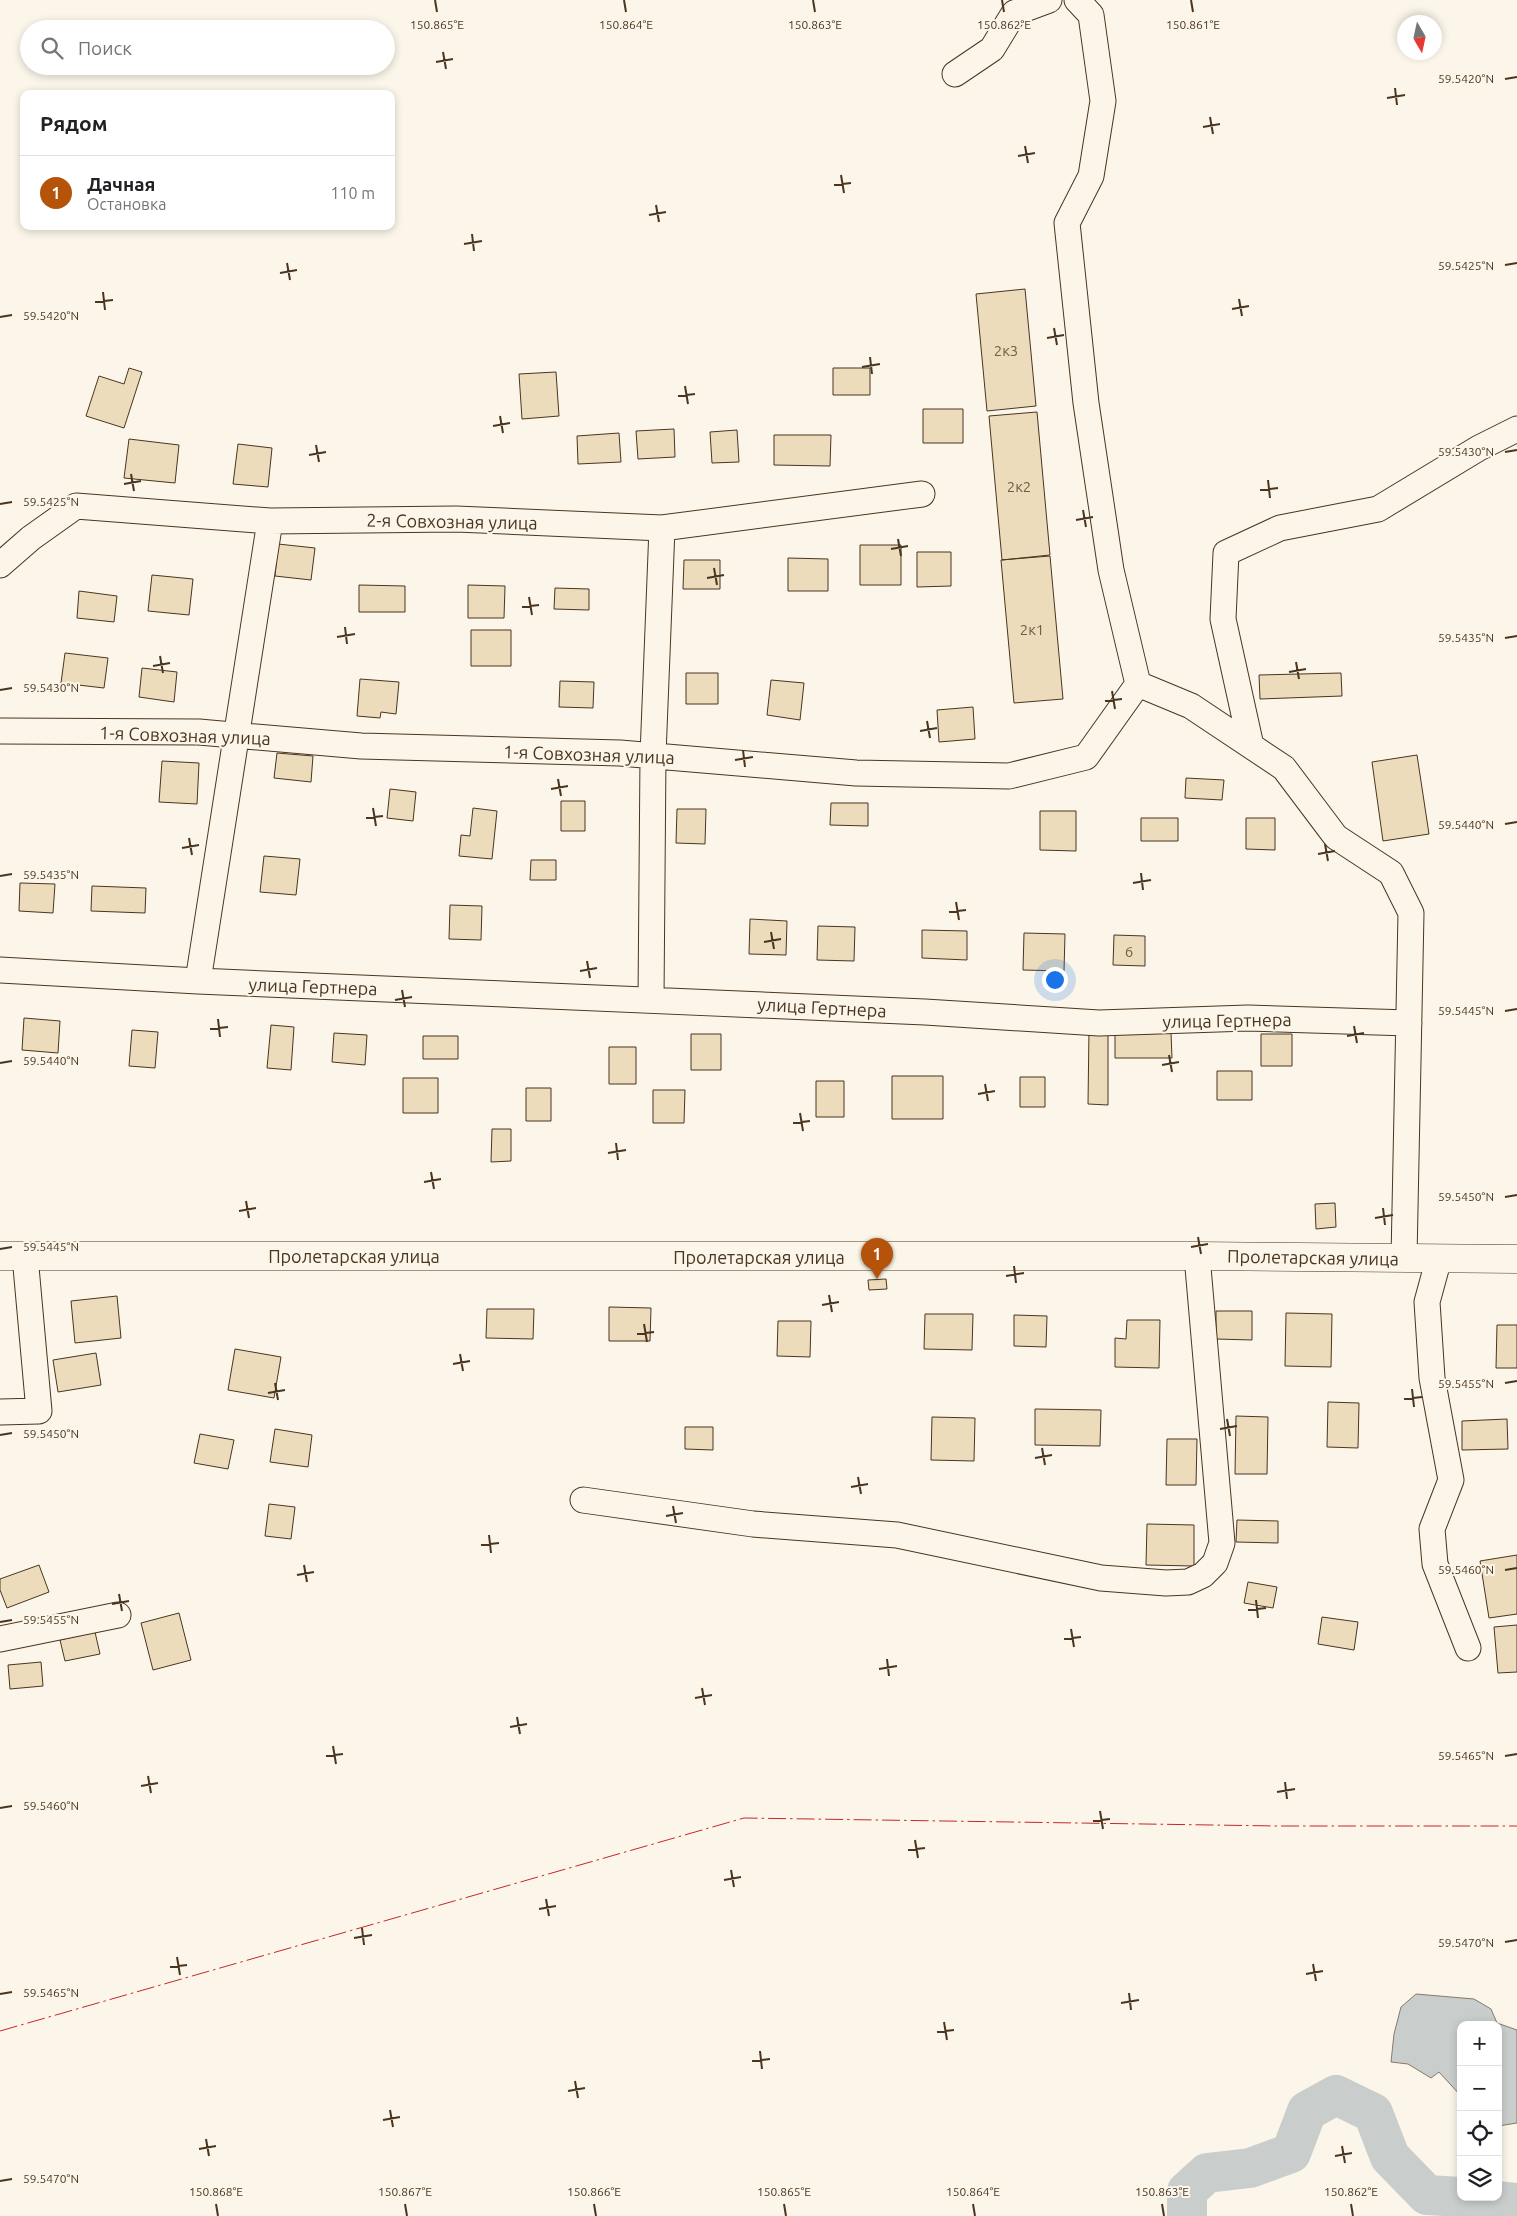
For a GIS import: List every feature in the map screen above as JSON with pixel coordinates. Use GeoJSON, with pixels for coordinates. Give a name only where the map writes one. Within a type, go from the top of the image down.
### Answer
{"type":"FeatureCollection","features":[{"type":"Feature","properties":{"kind":"main road","name":"Пролетарская улица"},"geometry":{"type":"LineString","coordinates":[[12,1256],[1197,1256],[1517,1259]]}},
{"type":"Feature","properties":{"kind":"street"},"geometry":{"type":"LineString","coordinates":[[955,74],[992,49],[1014,13],[1049,0]]}},
{"type":"Feature","properties":{"kind":"street"},"geometry":{"type":"LineString","coordinates":[[1077,0],[1091,15],[1103,101],[1091,176],[1067,223],[1086,403],[1109,561],[1138,684],[1191,706],[1284,768],[1336,837],[1391,873],[1411,913],[1404,1258]]}},
{"type":"Feature","properties":{"kind":"street"},"geometry":{"type":"LineString","coordinates":[[1251,746],[1223,619],[1226,552],[1280,528],[1378,509],[1479,448],[1517,429]]}},
{"type":"Feature","properties":{"kind":"street","name":"2-я Совхозная улица"},"geometry":{"type":"LineString","coordinates":[[0,565],[31,538],[76,506],[270,521],[456,519],[662,528],[922,494]]}},
{"type":"Feature","properties":{"kind":"street"},"geometry":{"type":"LineString","coordinates":[[198,981],[270,521]]}},
{"type":"Feature","properties":{"kind":"street"},"geometry":{"type":"LineString","coordinates":[[652,1000],[653,756],[662,528]]}},
{"type":"Feature","properties":{"kind":"street","name":"1-я Совхозная улица"},"geometry":{"type":"LineString","coordinates":[[0,730],[199,732],[361,746],[653,756],[856,773],[1009,776],[1086,757],[1138,684]]}},
{"type":"Feature","properties":{"kind":"street","name":"улица Гертнера"},"geometry":{"type":"LineString","coordinates":[[0,970],[198,981],[925,1012],[1099,1023],[1248,1018],[1410,1023]]}},
{"type":"Feature","properties":{"kind":"street"},"geometry":{"type":"LineString","coordinates":[[0,1412],[39,1411],[12,1256]]}},
{"type":"Feature","properties":{"kind":"street"},"geometry":{"type":"LineString","coordinates":[[583,1500],[754,1524],[897,1535],[1101,1578],[1166,1583],[1188,1582],[1204,1575],[1215,1563],[1222,1543],[1197,1256]]}},
{"type":"Feature","properties":{"kind":"street"},"geometry":{"type":"LineString","coordinates":[[1439,1258],[1427,1302],[1432,1378],[1451,1480],[1432,1529],[1435,1564],[1468,1648]]}},
{"type":"Feature","properties":{"kind":"street"},"geometry":{"type":"LineString","coordinates":[[0,1639],[118,1615]]}},
{"type":"Feature","properties":{"kind":"shaded area"},"geometry":{"type":"Polygon","coordinates":[[[1416,1994],[1474,1999],[1491,2009],[1496,2021],[1457,2021],[1457,2092],[1439,2072],[1431,2078],[1408,2064],[1391,2062],[1394,2034],[1401,2007],[1416,1994]]]}},
{"type":"Feature","properties":{"kind":"shaded area"},"geometry":{"type":"Polygon","coordinates":[[[1502,2025],[1517,2030],[1517,2123],[1502,2125],[1502,2025]]]}},
{"type":"Feature","properties":{"kind":"building"},"geometry":{"type":"Polygon","coordinates":[[[1025,289],[1036,406],[987,411],[976,294],[1025,289]]]}},
{"type":"Feature","properties":{"kind":"building"},"geometry":{"type":"Polygon","coordinates":[[[129,368],[142,372],[124,428],[86,416],[99,376],[124,384],[129,368]]]}},
{"type":"Feature","properties":{"kind":"building"},"geometry":{"type":"Polygon","coordinates":[[[833,368],[870,368],[870,395],[833,395],[833,368]]]}},
{"type":"Feature","properties":{"kind":"building"},"geometry":{"type":"Polygon","coordinates":[[[556,372],[559,416],[522,419],[519,374],[556,372]]]}},
{"type":"Feature","properties":{"kind":"building"},"geometry":{"type":"Polygon","coordinates":[[[923,409],[963,409],[963,443],[923,443],[923,409]]]}},
{"type":"Feature","properties":{"kind":"building"},"geometry":{"type":"Polygon","coordinates":[[[1037,412],[1050,555],[1002,560],[989,416],[1037,412]]]}},
{"type":"Feature","properties":{"kind":"building"},"geometry":{"type":"Polygon","coordinates":[[[674,429],[675,457],[638,459],[636,431],[674,429]]]}},
{"type":"Feature","properties":{"kind":"building"},"geometry":{"type":"Polygon","coordinates":[[[737,430],[739,462],[712,463],[710,432],[737,430]]]}},
{"type":"Feature","properties":{"kind":"building"},"geometry":{"type":"Polygon","coordinates":[[[619,433],[621,462],[578,464],[577,436],[619,433]]]}},
{"type":"Feature","properties":{"kind":"building"},"geometry":{"type":"Polygon","coordinates":[[[774,435],[831,435],[830,466],[774,465],[774,435]]]}},
{"type":"Feature","properties":{"kind":"building"},"geometry":{"type":"Polygon","coordinates":[[[129,439],[179,445],[175,483],[124,478],[129,439]]]}},
{"type":"Feature","properties":{"kind":"building"},"geometry":{"type":"Polygon","coordinates":[[[238,444],[272,448],[268,487],[233,484],[238,444]]]}},
{"type":"Feature","properties":{"kind":"building"},"geometry":{"type":"Polygon","coordinates":[[[278,544],[315,548],[311,580],[275,576],[278,544]]]}},
{"type":"Feature","properties":{"kind":"building"},"geometry":{"type":"Polygon","coordinates":[[[860,545],[901,545],[901,585],[860,585],[860,545]]]}},
{"type":"Feature","properties":{"kind":"building"},"geometry":{"type":"Polygon","coordinates":[[[917,552],[951,552],[951,586],[917,587],[917,552]]]}},
{"type":"Feature","properties":{"kind":"building"},"geometry":{"type":"Polygon","coordinates":[[[1050,556],[1063,699],[1014,703],[1001,560],[1050,556]]]}},
{"type":"Feature","properties":{"kind":"building"},"geometry":{"type":"Polygon","coordinates":[[[788,558],[828,559],[828,591],[788,591],[788,558]]]}},
{"type":"Feature","properties":{"kind":"building"},"geometry":{"type":"Polygon","coordinates":[[[684,560],[720,560],[720,589],[683,589],[684,560]]]}},
{"type":"Feature","properties":{"kind":"building"},"geometry":{"type":"Polygon","coordinates":[[[152,575],[193,579],[189,615],[148,611],[152,575]]]}},
{"type":"Feature","properties":{"kind":"building"},"geometry":{"type":"Polygon","coordinates":[[[359,585],[405,586],[405,612],[359,612],[359,585]]]}},
{"type":"Feature","properties":{"kind":"building"},"geometry":{"type":"Polygon","coordinates":[[[468,585],[505,586],[504,618],[468,618],[468,585]]]}},
{"type":"Feature","properties":{"kind":"building"},"geometry":{"type":"Polygon","coordinates":[[[555,588],[589,589],[589,610],[554,609],[555,588]]]}},
{"type":"Feature","properties":{"kind":"building"},"geometry":{"type":"Polygon","coordinates":[[[79,591],[117,596],[114,622],[77,618],[79,591]]]}},
{"type":"Feature","properties":{"kind":"building"},"geometry":{"type":"Polygon","coordinates":[[[471,630],[511,630],[511,666],[471,666],[471,630]]]}},
{"type":"Feature","properties":{"kind":"building"},"geometry":{"type":"Polygon","coordinates":[[[65,653],[108,658],[104,688],[61,683],[65,653]]]}},
{"type":"Feature","properties":{"kind":"building"},"geometry":{"type":"Polygon","coordinates":[[[142,668],[177,672],[174,702],[139,697],[142,668]]]}},
{"type":"Feature","properties":{"kind":"building"},"geometry":{"type":"Polygon","coordinates":[[[686,673],[718,673],[718,704],[686,704],[686,673]]]}},
{"type":"Feature","properties":{"kind":"building"},"geometry":{"type":"Polygon","coordinates":[[[1341,673],[1342,696],[1260,699],[1259,675],[1341,673]]]}},
{"type":"Feature","properties":{"kind":"building"},"geometry":{"type":"Polygon","coordinates":[[[360,679],[399,682],[396,714],[381,712],[380,718],[357,716],[360,679]]]}},
{"type":"Feature","properties":{"kind":"building"},"geometry":{"type":"Polygon","coordinates":[[[771,680],[804,683],[800,720],[767,715],[771,680]]]}},
{"type":"Feature","properties":{"kind":"building"},"geometry":{"type":"Polygon","coordinates":[[[560,681],[594,682],[593,708],[559,707],[560,681]]]}},
{"type":"Feature","properties":{"kind":"building"},"geometry":{"type":"Polygon","coordinates":[[[973,707],[975,739],[939,742],[937,710],[973,707]]]}},
{"type":"Feature","properties":{"kind":"building"},"geometry":{"type":"Polygon","coordinates":[[[277,753],[313,756],[311,782],[274,778],[277,753]]]}},
{"type":"Feature","properties":{"kind":"building"},"geometry":{"type":"Polygon","coordinates":[[[1417,755],[1429,834],[1383,841],[1372,762],[1417,755]]]}},
{"type":"Feature","properties":{"kind":"building"},"geometry":{"type":"Polygon","coordinates":[[[162,761],[199,763],[197,804],[159,802],[162,761]]]}},
{"type":"Feature","properties":{"kind":"building"},"geometry":{"type":"Polygon","coordinates":[[[1186,778],[1224,780],[1222,800],[1185,798],[1186,778]]]}},
{"type":"Feature","properties":{"kind":"building"},"geometry":{"type":"Polygon","coordinates":[[[390,789],[416,792],[413,821],[387,818],[390,789]]]}},
{"type":"Feature","properties":{"kind":"building"},"geometry":{"type":"Polygon","coordinates":[[[561,801],[585,801],[585,831],[561,831],[561,801]]]}},
{"type":"Feature","properties":{"kind":"building"},"geometry":{"type":"Polygon","coordinates":[[[831,803],[868,803],[868,826],[830,825],[831,803]]]}},
{"type":"Feature","properties":{"kind":"building"},"geometry":{"type":"Polygon","coordinates":[[[473,808],[497,811],[492,859],[459,856],[461,835],[470,836],[473,808]]]}},
{"type":"Feature","properties":{"kind":"building"},"geometry":{"type":"Polygon","coordinates":[[[677,809],[706,809],[705,844],[676,843],[677,809]]]}},
{"type":"Feature","properties":{"kind":"building"},"geometry":{"type":"Polygon","coordinates":[[[1040,811],[1076,811],[1076,851],[1040,850],[1040,811]]]}},
{"type":"Feature","properties":{"kind":"building"},"geometry":{"type":"Polygon","coordinates":[[[1141,818],[1178,818],[1178,841],[1141,841],[1141,818]]]}},
{"type":"Feature","properties":{"kind":"building"},"geometry":{"type":"Polygon","coordinates":[[[1246,818],[1275,818],[1275,850],[1246,849],[1246,818]]]}},
{"type":"Feature","properties":{"kind":"building"},"geometry":{"type":"Polygon","coordinates":[[[264,856],[300,859],[296,895],[260,892],[264,856]]]}},
{"type":"Feature","properties":{"kind":"building"},"geometry":{"type":"Polygon","coordinates":[[[531,860],[556,860],[556,880],[530,880],[531,860]]]}},
{"type":"Feature","properties":{"kind":"building"},"geometry":{"type":"Polygon","coordinates":[[[20,883],[55,884],[53,913],[19,911],[20,883]]]}},
{"type":"Feature","properties":{"kind":"building"},"geometry":{"type":"Polygon","coordinates":[[[92,886],[146,888],[145,913],[91,911],[92,886]]]}},
{"type":"Feature","properties":{"kind":"building"},"geometry":{"type":"Polygon","coordinates":[[[450,905],[482,906],[481,940],[449,939],[450,905]]]}},
{"type":"Feature","properties":{"kind":"building"},"geometry":{"type":"Polygon","coordinates":[[[750,919],[787,921],[786,955],[749,954],[750,919]]]}},
{"type":"Feature","properties":{"kind":"building"},"geometry":{"type":"Polygon","coordinates":[[[818,926],[855,927],[854,961],[817,960],[818,926]]]}},
{"type":"Feature","properties":{"kind":"building"},"geometry":{"type":"Polygon","coordinates":[[[922,930],[967,931],[967,960],[922,958],[922,930]]]}},
{"type":"Feature","properties":{"kind":"building"},"geometry":{"type":"Polygon","coordinates":[[[1024,933],[1065,934],[1064,971],[1023,970],[1024,933]]]}},
{"type":"Feature","properties":{"kind":"building"},"geometry":{"type":"Polygon","coordinates":[[[1114,935],[1145,936],[1145,966],[1113,965],[1114,935]]]}},
{"type":"Feature","properties":{"kind":"building"},"geometry":{"type":"Polygon","coordinates":[[[24,1018],[60,1021],[58,1053],[22,1050],[24,1018]]]}},
{"type":"Feature","properties":{"kind":"building"},"geometry":{"type":"Polygon","coordinates":[[[271,1025],[294,1027],[291,1070],[267,1068],[271,1025]]]}},
{"type":"Feature","properties":{"kind":"building"},"geometry":{"type":"Polygon","coordinates":[[[1089,1029],[1108,1029],[1108,1105],[1088,1104],[1089,1029]]]}},
{"type":"Feature","properties":{"kind":"building"},"geometry":{"type":"Polygon","coordinates":[[[132,1030],[158,1032],[155,1068],[129,1066],[132,1030]]]}},
{"type":"Feature","properties":{"kind":"building"},"geometry":{"type":"Polygon","coordinates":[[[1115,1032],[1171,1033],[1172,1058],[1115,1058],[1115,1032]]]}},
{"type":"Feature","properties":{"kind":"building"},"geometry":{"type":"Polygon","coordinates":[[[334,1033],[367,1035],[365,1065],[332,1062],[334,1033]]]}},
{"type":"Feature","properties":{"kind":"building"},"geometry":{"type":"Polygon","coordinates":[[[691,1034],[721,1034],[721,1070],[691,1070],[691,1034]]]}},
{"type":"Feature","properties":{"kind":"building"},"geometry":{"type":"Polygon","coordinates":[[[1261,1034],[1292,1034],[1292,1066],[1261,1066],[1261,1034]]]}},
{"type":"Feature","properties":{"kind":"building"},"geometry":{"type":"Polygon","coordinates":[[[423,1036],[458,1036],[458,1059],[423,1059],[423,1036]]]}},
{"type":"Feature","properties":{"kind":"building"},"geometry":{"type":"Polygon","coordinates":[[[609,1047],[636,1047],[636,1084],[609,1084],[609,1047]]]}},
{"type":"Feature","properties":{"kind":"building"},"geometry":{"type":"Polygon","coordinates":[[[1217,1071],[1252,1071],[1252,1100],[1217,1100],[1217,1071]]]}},
{"type":"Feature","properties":{"kind":"building"},"geometry":{"type":"Polygon","coordinates":[[[892,1076],[943,1076],[943,1119],[892,1119],[892,1076]]]}},
{"type":"Feature","properties":{"kind":"building"},"geometry":{"type":"Polygon","coordinates":[[[1020,1077],[1045,1077],[1045,1107],[1020,1107],[1020,1077]]]}},
{"type":"Feature","properties":{"kind":"building"},"geometry":{"type":"Polygon","coordinates":[[[403,1078],[438,1078],[438,1113],[403,1113],[403,1078]]]}},
{"type":"Feature","properties":{"kind":"building"},"geometry":{"type":"Polygon","coordinates":[[[816,1081],[844,1081],[844,1117],[816,1117],[816,1081]]]}},
{"type":"Feature","properties":{"kind":"building"},"geometry":{"type":"Polygon","coordinates":[[[526,1088],[551,1088],[551,1121],[526,1121],[526,1088]]]}},
{"type":"Feature","properties":{"kind":"building"},"geometry":{"type":"Polygon","coordinates":[[[653,1090],[685,1090],[684,1123],[653,1123],[653,1090]]]}},
{"type":"Feature","properties":{"kind":"building"},"geometry":{"type":"Polygon","coordinates":[[[492,1129],[511,1129],[511,1161],[491,1162],[492,1129]]]}},
{"type":"Feature","properties":{"kind":"building"},"geometry":{"type":"Polygon","coordinates":[[[1335,1203],[1336,1227],[1316,1229],[1315,1204],[1335,1203]]]}},
{"type":"Feature","properties":{"kind":"building"},"geometry":{"type":"Polygon","coordinates":[[[886,1279],[887,1289],[869,1290],[868,1280],[886,1279]]]}},
{"type":"Feature","properties":{"kind":"building"},"geometry":{"type":"Polygon","coordinates":[[[117,1296],[121,1338],[75,1343],[71,1301],[117,1296]]]}},
{"type":"Feature","properties":{"kind":"building"},"geometry":{"type":"Polygon","coordinates":[[[609,1307],[651,1308],[650,1341],[609,1341],[609,1307]]]}},
{"type":"Feature","properties":{"kind":"building"},"geometry":{"type":"Polygon","coordinates":[[[487,1309],[534,1309],[533,1339],[486,1338],[487,1309]]]}},
{"type":"Feature","properties":{"kind":"building"},"geometry":{"type":"Polygon","coordinates":[[[1216,1311],[1252,1311],[1252,1340],[1216,1339],[1216,1311]]]}},
{"type":"Feature","properties":{"kind":"building"},"geometry":{"type":"Polygon","coordinates":[[[1286,1313],[1332,1314],[1331,1367],[1285,1366],[1286,1313]]]}},
{"type":"Feature","properties":{"kind":"building"},"geometry":{"type":"Polygon","coordinates":[[[925,1314],[973,1314],[972,1350],[924,1349],[925,1314]]]}},
{"type":"Feature","properties":{"kind":"building"},"geometry":{"type":"Polygon","coordinates":[[[1014,1315],[1047,1316],[1046,1347],[1014,1346],[1014,1315]]]}},
{"type":"Feature","properties":{"kind":"building"},"geometry":{"type":"Polygon","coordinates":[[[1127,1320],[1160,1320],[1159,1368],[1115,1367],[1115,1338],[1126,1339],[1127,1320]]]}},
{"type":"Feature","properties":{"kind":"building"},"geometry":{"type":"Polygon","coordinates":[[[778,1321],[811,1321],[810,1357],[777,1356],[778,1321]]]}},
{"type":"Feature","properties":{"kind":"building"},"geometry":{"type":"Polygon","coordinates":[[[1497,1325],[1517,1325],[1517,1368],[1496,1368],[1497,1325]]]}},
{"type":"Feature","properties":{"kind":"building"},"geometry":{"type":"Polygon","coordinates":[[[235,1349],[281,1357],[274,1398],[228,1390],[235,1349]]]}},
{"type":"Feature","properties":{"kind":"building"},"geometry":{"type":"Polygon","coordinates":[[[96,1353],[101,1385],[58,1392],[53,1360],[96,1353]]]}},
{"type":"Feature","properties":{"kind":"building"},"geometry":{"type":"Polygon","coordinates":[[[1328,1402],[1359,1403],[1358,1448],[1327,1447],[1328,1402]]]}},
{"type":"Feature","properties":{"kind":"building"},"geometry":{"type":"Polygon","coordinates":[[[1035,1409],[1101,1410],[1100,1446],[1035,1445],[1035,1409]]]}},
{"type":"Feature","properties":{"kind":"building"},"geometry":{"type":"Polygon","coordinates":[[[1236,1416],[1268,1417],[1267,1474],[1235,1474],[1236,1416]]]}},
{"type":"Feature","properties":{"kind":"building"},"geometry":{"type":"Polygon","coordinates":[[[932,1417],[975,1418],[974,1461],[931,1460],[932,1417]]]}},
{"type":"Feature","properties":{"kind":"building"},"geometry":{"type":"Polygon","coordinates":[[[1507,1419],[1508,1449],[1462,1450],[1462,1421],[1507,1419]]]}},
{"type":"Feature","properties":{"kind":"building"},"geometry":{"type":"Polygon","coordinates":[[[685,1427],[713,1427],[713,1450],[685,1449],[685,1427]]]}},
{"type":"Feature","properties":{"kind":"building"},"geometry":{"type":"Polygon","coordinates":[[[275,1429],[312,1435],[308,1467],[270,1462],[275,1429]]]}},
{"type":"Feature","properties":{"kind":"building"},"geometry":{"type":"Polygon","coordinates":[[[200,1434],[234,1440],[228,1469],[194,1463],[200,1434]]]}},
{"type":"Feature","properties":{"kind":"building"},"geometry":{"type":"Polygon","coordinates":[[[1167,1439],[1197,1439],[1196,1485],[1166,1485],[1167,1439]]]}},
{"type":"Feature","properties":{"kind":"building"},"geometry":{"type":"Polygon","coordinates":[[[269,1504],[295,1507],[291,1539],[265,1536],[269,1504]]]}},
{"type":"Feature","properties":{"kind":"building"},"geometry":{"type":"Polygon","coordinates":[[[1237,1520],[1278,1521],[1278,1543],[1236,1542],[1237,1520]]]}},
{"type":"Feature","properties":{"kind":"building"},"geometry":{"type":"Polygon","coordinates":[[[1147,1524],[1194,1525],[1194,1566],[1146,1565],[1147,1524]]]}},
{"type":"Feature","properties":{"kind":"building"},"geometry":{"type":"Polygon","coordinates":[[[1517,1555],[1517,1614],[1489,1618],[1480,1561],[1517,1555]]]}},
{"type":"Feature","properties":{"kind":"building"},"geometry":{"type":"Polygon","coordinates":[[[39,1565],[49,1592],[7,1608],[0,1590],[0,1579],[39,1565]]]}},
{"type":"Feature","properties":{"kind":"building"},"geometry":{"type":"Polygon","coordinates":[[[1248,1582],[1277,1587],[1273,1608],[1244,1603],[1248,1582]]]}},
{"type":"Feature","properties":{"kind":"building"},"geometry":{"type":"Polygon","coordinates":[[[179,1613],[191,1660],[153,1670],[141,1623],[179,1613]]]}},
{"type":"Feature","properties":{"kind":"building"},"geometry":{"type":"Polygon","coordinates":[[[1322,1617],[1358,1622],[1354,1650],[1318,1644],[1322,1617]]]}},
{"type":"Feature","properties":{"kind":"building"},"geometry":{"type":"Polygon","coordinates":[[[1517,1625],[1517,1672],[1498,1673],[1494,1627],[1517,1625]]]}},
{"type":"Feature","properties":{"kind":"building"},"geometry":{"type":"Polygon","coordinates":[[[95,1632],[100,1654],[65,1661],[60,1640],[95,1632]]]}},
{"type":"Feature","properties":{"kind":"building"},"geometry":{"type":"Polygon","coordinates":[[[41,1662],[43,1686],[10,1689],[8,1665],[41,1662]]]}},
{"type":"Feature","properties":{"kind":"waterway"},"geometry":{"type":"LineString","coordinates":[[1187,2216],[1187,2191],[1207,2173],[1250,2168],[1291,2153],[1307,2111],[1336,2095],[1373,2113],[1390,2157],[1427,2195],[1457,2197]]}},
{"type":"Feature","properties":{"kind":"waterway"},"geometry":{"type":"LineString","coordinates":[[1498,2201],[1517,2203]]}},
{"type":"Feature","properties":{"kind":"power"},"geometry":{"type":"LineString","coordinates":[[0,2031],[744,1818],[1278,1826],[1517,1826]]}},
{"type":"Feature","properties":{"kind":"place","name":"Дачная"},"geometry":{"type":"Point","coordinates":[877,1279]}}]}
